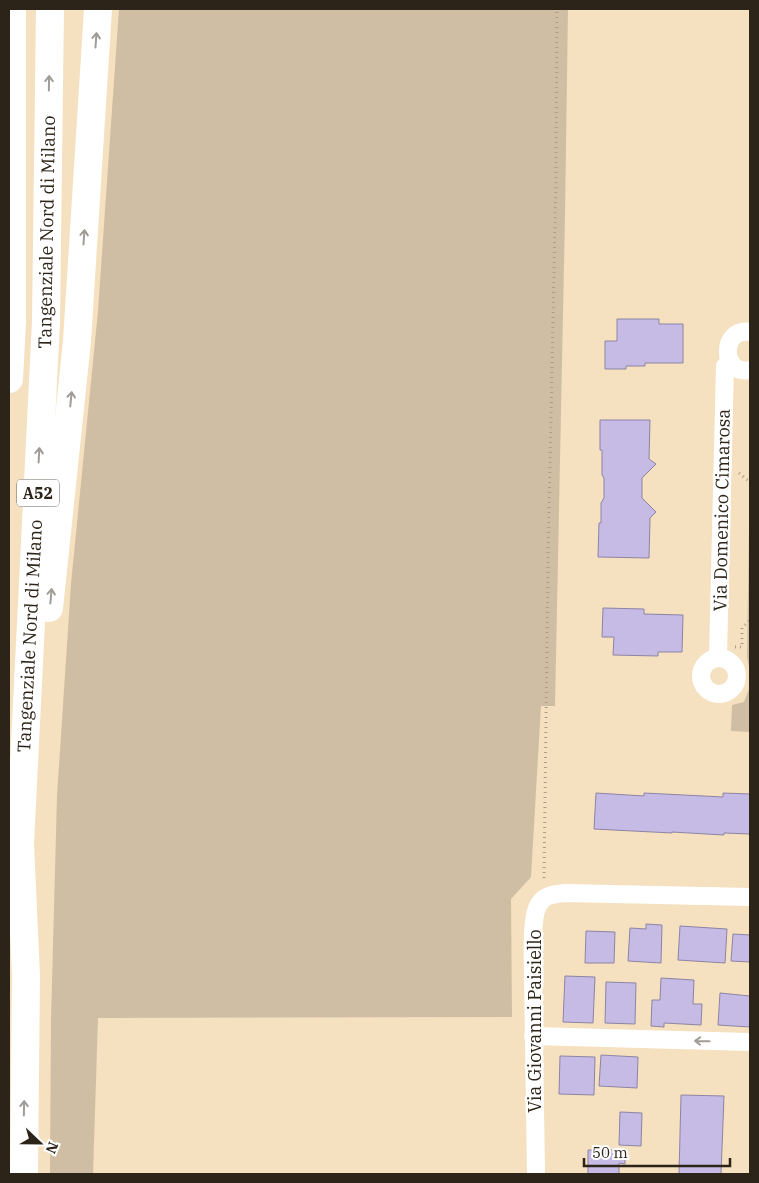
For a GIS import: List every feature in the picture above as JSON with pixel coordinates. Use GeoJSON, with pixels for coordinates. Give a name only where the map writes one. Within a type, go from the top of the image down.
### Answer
{"type":"FeatureCollection","features":[{"type":"Feature","properties":{"kind":"highway","name":"Tangenziale Nord di Milano"},"geometry":{"type":"LineString","coordinates":[[9,379],[12,322],[12,9]]}},
{"type":"Feature","properties":{"kind":"highway","name":"Tangenziale Nord di Milano"},"geometry":{"type":"LineString","coordinates":[[24,1174],[26,976],[20,844],[46,321],[50,9]]}},
{"type":"Feature","properties":{"kind":"highway","name":"A52"},"geometry":{"type":"LineString","coordinates":[[26,976],[49,616],[77,341],[98,9]]}},
{"type":"Feature","properties":{"kind":"street","name":"Via Domenico Cimarosa"},"geometry":{"type":"LineString","coordinates":[[714,658],[718,656],[725,366],[730,361],[727,351],[730,341],[737,334],[750,332]]}},
{"type":"Feature","properties":{"kind":"street"},"geometry":{"type":"LineString","coordinates":[[730,361],[737,368],[750,370]]}},
{"type":"Feature","properties":{"kind":"street"},"geometry":{"type":"LineString","coordinates":[[543,899],[552,894],[565,893],[750,898]]}},
{"type":"Feature","properties":{"kind":"street","name":"Via Giovanni Paisiello"},"geometry":{"type":"LineString","coordinates":[[536,1174],[533,935],[537,908],[543,899]]}},
{"type":"Feature","properties":{"kind":"street"},"geometry":{"type":"LineString","coordinates":[[534,1036],[750,1042]]}},
{"type":"Feature","properties":{"kind":"path"},"geometry":{"type":"LineString","coordinates":[[543,899],[556,175],[557,9]]}},
{"type":"Feature","properties":{"kind":"shaded area"},"geometry":{"type":"Polygon","coordinates":[[[119,9],[568,9],[555,706],[541,706],[531,877],[511,899],[512,1017],[98,1018],[93,1174],[50,1174],[51,1020],[57,796],[71,584],[98,311],[119,9]]]}},
{"type":"Feature","properties":{"kind":"shaded area"},"geometry":{"type":"Polygon","coordinates":[[[750,466],[750,672],[747,657],[750,466]]]}},
{"type":"Feature","properties":{"kind":"shaded area"},"geometry":{"type":"Polygon","coordinates":[[[750,683],[750,732],[731,731],[732,705],[744,702],[750,683]]]}},
{"type":"Feature","properties":{"kind":"building"},"geometry":{"type":"Polygon","coordinates":[[[617,319],[659,319],[659,324],[683,324],[683,363],[645,363],[645,366],[626,366],[626,369],[605,369],[605,341],[617,341],[617,319]]]}},
{"type":"Feature","properties":{"kind":"building"},"geometry":{"type":"Polygon","coordinates":[[[600,420],[650,420],[649,459],[656,464],[642,478],[642,498],[656,512],[650,518],[649,558],[598,557],[601,503],[604,498],[602,450],[600,450],[600,420]]]}},
{"type":"Feature","properties":{"kind":"building"},"geometry":{"type":"Polygon","coordinates":[[[603,608],[644,609],[644,614],[683,615],[682,652],[658,652],[658,656],[613,655],[614,637],[602,637],[603,608]]]}},
{"type":"Feature","properties":{"kind":"building"},"geometry":{"type":"Polygon","coordinates":[[[596,793],[644,796],[644,793],[723,797],[723,793],[750,794],[750,834],[724,833],[724,835],[594,829],[596,793]]]}},
{"type":"Feature","properties":{"kind":"building"},"geometry":{"type":"Polygon","coordinates":[[[646,924],[662,925],[661,963],[628,961],[630,928],[646,929],[646,924]]]}},
{"type":"Feature","properties":{"kind":"building"},"geometry":{"type":"Polygon","coordinates":[[[680,926],[727,929],[725,963],[678,960],[680,926]]]}},
{"type":"Feature","properties":{"kind":"building"},"geometry":{"type":"Polygon","coordinates":[[[586,931],[615,932],[614,963],[585,963],[586,931]]]}},
{"type":"Feature","properties":{"kind":"building"},"geometry":{"type":"Polygon","coordinates":[[[733,934],[750,935],[750,962],[731,961],[733,934]]]}},
{"type":"Feature","properties":{"kind":"building"},"geometry":{"type":"Polygon","coordinates":[[[565,976],[595,977],[593,1023],[563,1022],[565,976]]]}},
{"type":"Feature","properties":{"kind":"building"},"geometry":{"type":"Polygon","coordinates":[[[661,978],[694,980],[693,1004],[702,1004],[701,1025],[664,1023],[664,1027],[651,1026],[652,1000],[660,1000],[661,978]]]}},
{"type":"Feature","properties":{"kind":"building"},"geometry":{"type":"Polygon","coordinates":[[[606,982],[636,983],[635,1024],[605,1023],[606,982]]]}},
{"type":"Feature","properties":{"kind":"building"},"geometry":{"type":"Polygon","coordinates":[[[720,993],[750,996],[750,1027],[718,1025],[720,993]]]}},
{"type":"Feature","properties":{"kind":"building"},"geometry":{"type":"Polygon","coordinates":[[[601,1055],[638,1057],[637,1088],[599,1086],[601,1055]]]}},
{"type":"Feature","properties":{"kind":"building"},"geometry":{"type":"Polygon","coordinates":[[[560,1056],[595,1057],[594,1095],[559,1094],[560,1056]]]}},
{"type":"Feature","properties":{"kind":"building"},"geometry":{"type":"Polygon","coordinates":[[[681,1095],[724,1096],[721,1174],[679,1174],[681,1095]]]}},
{"type":"Feature","properties":{"kind":"building"},"geometry":{"type":"Polygon","coordinates":[[[620,1112],[642,1113],[641,1146],[619,1145],[620,1112]]]}},
{"type":"Feature","properties":{"kind":"building"},"geometry":{"type":"Polygon","coordinates":[[[588,1150],[619,1150],[619,1154],[625,1154],[625,1164],[619,1163],[619,1174],[588,1174],[588,1150]]]}}]}
